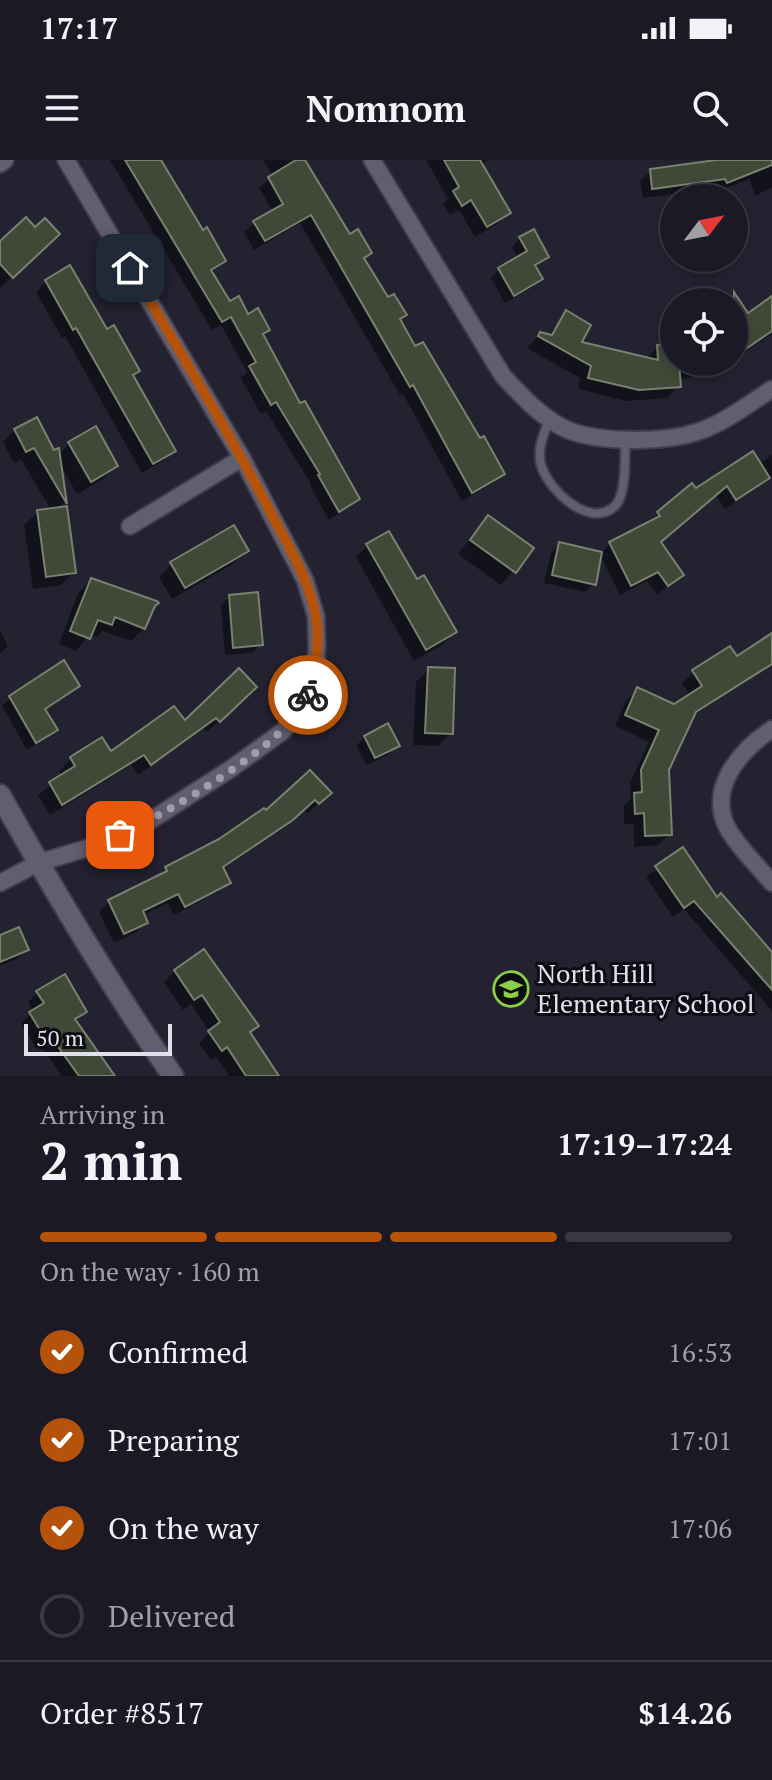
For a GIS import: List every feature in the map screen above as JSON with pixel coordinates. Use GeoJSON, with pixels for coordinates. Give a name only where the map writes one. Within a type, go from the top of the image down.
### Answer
{"type":"FeatureCollection","features":[{"type":"Feature","properties":{"kind":"street"},"geometry":{"type":"LineString","coordinates":[[0,164],[5,160]]}},
{"type":"Feature","properties":{"kind":"street"},"geometry":{"type":"LineString","coordinates":[[0,883],[38,863],[94,846],[145,824],[232,768],[283,731],[306,703],[315,673],[316,616],[305,580],[242,458],[66,160]]}},
{"type":"Feature","properties":{"kind":"street"},"geometry":{"type":"LineString","coordinates":[[372,160],[503,376],[530,405],[560,427],[583,435],[625,439],[653,439],[697,432],[735,413],[772,389]]}},
{"type":"Feature","properties":{"kind":"street"},"geometry":{"type":"LineString","coordinates":[[130,526],[242,458]]}},
{"type":"Feature","properties":{"kind":"street"},"geometry":{"type":"LineString","coordinates":[[772,729],[749,745],[732,764],[722,804],[727,827],[772,883]]}},
{"type":"Feature","properties":{"kind":"street"},"geometry":{"type":"LineString","coordinates":[[0,795],[142,1032],[173,1076]]}},
{"type":"Feature","properties":{"kind":"lane"},"geometry":{"type":"LineString","coordinates":[[549,419],[540,445],[541,467],[559,495],[590,512],[602,513],[616,505],[622,491],[625,439]]}},
{"type":"Feature","properties":{"kind":"building"},"geometry":{"type":"Polygon","coordinates":[[[125,160],[161,160],[203,230],[207,227],[226,261],[211,270],[230,301],[239,296],[248,314],[258,308],[270,330],[263,334],[300,403],[305,401],[360,499],[339,512],[276,402],[271,405],[249,366],[256,362],[231,317],[222,322],[125,160]]]}},
{"type":"Feature","properties":{"kind":"building"},"geometry":{"type":"Polygon","coordinates":[[[296,160],[305,160],[350,234],[358,229],[372,253],[364,258],[388,297],[394,294],[407,315],[400,319],[415,346],[423,342],[505,474],[472,493],[413,385],[410,387],[311,215],[265,241],[253,221],[283,204],[268,177],[296,160]]]}},
{"type":"Feature","properties":{"kind":"building"},"geometry":{"type":"Polygon","coordinates":[[[444,160],[480,160],[511,213],[487,227],[471,200],[462,206],[453,191],[459,187],[444,160]]]}},
{"type":"Feature","properties":{"kind":"building"},"geometry":{"type":"Polygon","coordinates":[[[716,160],[772,160],[772,165],[727,183],[725,179],[660,184],[660,188],[652,189],[650,169],[716,160]]]}},
{"type":"Feature","properties":{"kind":"building"},"geometry":{"type":"Polygon","coordinates":[[[26,217],[35,227],[45,218],[60,234],[13,278],[0,264],[0,241],[26,217]]]}},
{"type":"Feature","properties":{"kind":"building"},"geometry":{"type":"Polygon","coordinates":[[[534,229],[549,257],[535,265],[543,279],[514,296],[498,268],[527,251],[519,237],[534,229]]]}},
{"type":"Feature","properties":{"kind":"building"},"geometry":{"type":"Polygon","coordinates":[[[70,265],[107,329],[114,325],[140,371],[133,375],[176,451],[153,464],[76,328],[73,330],[45,280],[70,265]]]}},
{"type":"Feature","properties":{"kind":"building"},"geometry":{"type":"Polygon","coordinates":[[[772,296],[772,331],[748,347],[748,313],[772,296]]]}},
{"type":"Feature","properties":{"kind":"building"},"geometry":{"type":"Polygon","coordinates":[[[566,310],[591,325],[582,342],[658,360],[657,345],[660,344],[660,376],[680,376],[681,387],[639,390],[588,378],[591,366],[538,336],[540,332],[552,335],[566,310]]]}},
{"type":"Feature","properties":{"kind":"building"},"geometry":{"type":"Polygon","coordinates":[[[37,417],[54,450],[59,448],[67,504],[34,448],[26,452],[14,429],[37,417]]]}},
{"type":"Feature","properties":{"kind":"building"},"geometry":{"type":"Polygon","coordinates":[[[96,426],[118,466],[91,482],[68,442],[96,426]]]}},
{"type":"Feature","properties":{"kind":"building"},"geometry":{"type":"Polygon","coordinates":[[[753,451],[770,478],[736,500],[727,486],[661,542],[684,575],[668,586],[658,572],[631,586],[609,542],[660,516],[657,512],[692,483],[696,488],[753,451]]]}},
{"type":"Feature","properties":{"kind":"building"},"geometry":{"type":"Polygon","coordinates":[[[67,506],[76,573],[46,577],[37,510],[67,506]]]}},
{"type":"Feature","properties":{"kind":"building"},"geometry":{"type":"Polygon","coordinates":[[[488,515],[534,548],[516,573],[470,540],[488,515]]]}},
{"type":"Feature","properties":{"kind":"building"},"geometry":{"type":"Polygon","coordinates":[[[234,525],[249,551],[185,588],[170,562],[234,525]]]}},
{"type":"Feature","properties":{"kind":"building"},"geometry":{"type":"Polygon","coordinates":[[[389,531],[417,579],[424,575],[457,632],[426,650],[366,544],[389,531]]]}},
{"type":"Feature","properties":{"kind":"building"},"geometry":{"type":"Polygon","coordinates":[[[559,542],[602,552],[596,585],[552,575],[559,542]]]}},
{"type":"Feature","properties":{"kind":"building"},"geometry":{"type":"Polygon","coordinates":[[[91,578],[157,601],[159,603],[145,629],[115,617],[112,625],[98,620],[90,639],[70,631],[91,578]]]}},
{"type":"Feature","properties":{"kind":"building"},"geometry":{"type":"Polygon","coordinates":[[[258,592],[263,645],[233,648],[229,595],[258,592]]]}},
{"type":"Feature","properties":{"kind":"building"},"geometry":{"type":"Polygon","coordinates":[[[772,633],[772,664],[696,712],[669,770],[672,835],[645,836],[644,813],[635,814],[634,793],[642,792],[641,770],[659,730],[625,715],[637,687],[674,704],[702,686],[692,670],[730,646],[737,656],[772,633]]]}},
{"type":"Feature","properties":{"kind":"building"},"geometry":{"type":"Polygon","coordinates":[[[64,660],[80,686],[45,709],[58,730],[36,743],[9,696],[64,660]]]}},
{"type":"Feature","properties":{"kind":"building"},"geometry":{"type":"Polygon","coordinates":[[[428,667],[455,668],[453,734],[425,733],[428,667]]]}},
{"type":"Feature","properties":{"kind":"building"},"geometry":{"type":"Polygon","coordinates":[[[239,668],[257,687],[220,722],[216,718],[151,765],[144,755],[62,805],[49,782],[75,766],[70,757],[102,737],[111,751],[174,706],[185,720],[239,668]]]}},
{"type":"Feature","properties":{"kind":"building"},"geometry":{"type":"Polygon","coordinates":[[[388,723],[400,746],[375,758],[364,736],[388,723]]]}},
{"type":"Feature","properties":{"kind":"building"},"geometry":{"type":"Polygon","coordinates":[[[310,770],[332,793],[319,804],[315,800],[293,820],[223,867],[231,883],[185,907],[178,894],[143,911],[148,923],[124,934],[108,900],[167,871],[165,867],[219,839],[264,808],[266,810],[310,770]]]}},
{"type":"Feature","properties":{"kind":"building"},"geometry":{"type":"Polygon","coordinates":[[[683,847],[717,897],[721,893],[772,952],[772,990],[694,901],[684,908],[655,866],[683,847]]]}},
{"type":"Feature","properties":{"kind":"building"},"geometry":{"type":"Polygon","coordinates":[[[19,927],[29,950],[0,962],[0,935],[19,927]]]}},
{"type":"Feature","properties":{"kind":"building"},"geometry":{"type":"Polygon","coordinates":[[[204,949],[259,1026],[250,1032],[279,1076],[246,1076],[227,1047],[222,1051],[208,1031],[220,1022],[202,995],[194,1000],[174,970],[204,949]]]}},
{"type":"Feature","properties":{"kind":"building"},"geometry":{"type":"Polygon","coordinates":[[[65,974],[87,1012],[75,1019],[115,1076],[79,1076],[49,1034],[44,1037],[29,1012],[44,1003],[36,991],[65,974]]]}},
{"type":"Feature","properties":{"kind":"way so far"},"geometry":{"type":"LineString","coordinates":[[120,835],[145,824],[211,782],[283,731],[306,703],[308,695]]}},
{"type":"Feature","properties":{"kind":"place","name":"North Hill Elementary School"},"geometry":{"type":"Point","coordinates":[511,989]}},
{"type":"Feature","properties":{"kind":"route"},"geometry":{"type":"LineString","coordinates":[[130,268],[242,458],[305,580],[316,616],[317,646],[315,673],[308,695]]}}]}
